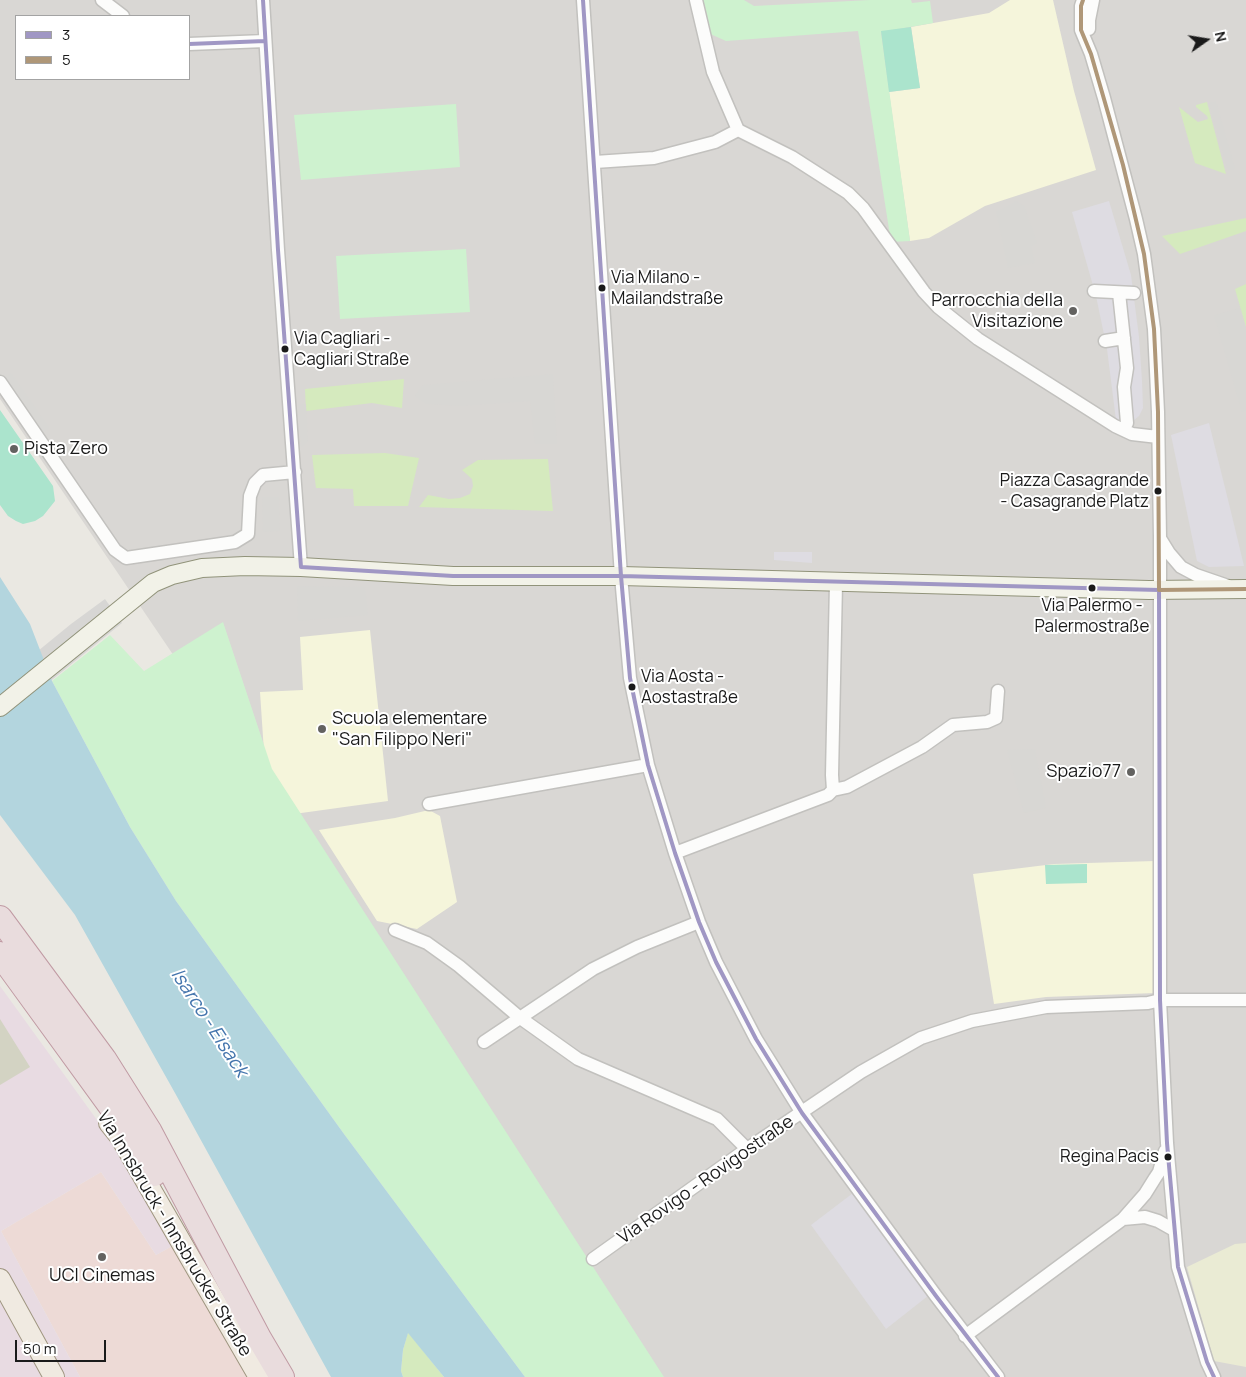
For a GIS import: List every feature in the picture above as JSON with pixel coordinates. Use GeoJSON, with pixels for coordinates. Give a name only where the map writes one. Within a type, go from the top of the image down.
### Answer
{"type":"FeatureCollection","features":[{"type":"Feature","properties":{"kind":"highway"},"geometry":{"type":"LineString","coordinates":[[0,918],[104,1059],[150,1132],[259,1338],[282,1377]]}},
{"type":"Feature","properties":{"kind":"highway"},"geometry":{"type":"LineString","coordinates":[[0,954],[136,1141],[265,1377]]}},
{"type":"Feature","properties":{"kind":"main road","name":"Via Innsbruck - Innsbrucker Straße"},"geometry":{"type":"LineString","coordinates":[[0,971],[120,1138],[259,1377]]}},
{"type":"Feature","properties":{"kind":"main road"},"geometry":{"type":"LineString","coordinates":[[4,1286],[54,1377]]}},
{"type":"Feature","properties":{"kind":"street"},"geometry":{"type":"LineString","coordinates":[[102,0],[122,15]]}},
{"type":"Feature","properties":{"kind":"street"},"geometry":{"type":"LineString","coordinates":[[263,0],[278,250],[301,567]]}},
{"type":"Feature","properties":{"kind":"street"},"geometry":{"type":"LineString","coordinates":[[583,0],[621,576],[630,678],[648,765],[674,853],[716,962],[747,1024],[802,1113],[965,1336],[998,1377]]}},
{"type":"Feature","properties":{"kind":"street"},"geometry":{"type":"LineString","coordinates":[[696,0],[713,72],[738,130],[792,157],[848,193],[863,208],[924,292],[938,307],[978,339],[1115,426],[1132,434],[1158,437]]}},
{"type":"Feature","properties":{"kind":"street"},"geometry":{"type":"LineString","coordinates":[[1083,0],[1081,6],[1081,30],[1091,54],[1123,165],[1144,254],[1154,329],[1160,537],[1160,1000],[1167,1143],[1178,1267],[1207,1362],[1214,1377]]}},
{"type":"Feature","properties":{"kind":"street"},"geometry":{"type":"LineString","coordinates":[[1091,54],[1089,20],[1093,0]]}},
{"type":"Feature","properties":{"kind":"street"},"geometry":{"type":"LineString","coordinates":[[190,44],[266,41]]}},
{"type":"Feature","properties":{"kind":"street"},"geometry":{"type":"LineString","coordinates":[[595,162],[654,158],[715,142],[738,130]]}},
{"type":"Feature","properties":{"kind":"street"},"geometry":{"type":"LineString","coordinates":[[1094,291],[1134,293]]}},
{"type":"Feature","properties":{"kind":"street"},"geometry":{"type":"LineString","coordinates":[[1119,293],[1127,368],[1124,386],[1127,423]]}},
{"type":"Feature","properties":{"kind":"street"},"geometry":{"type":"LineString","coordinates":[[1105,341],[1124,338]]}},
{"type":"Feature","properties":{"kind":"street"},"geometry":{"type":"LineString","coordinates":[[0,382],[114,550],[126,558],[235,542],[248,534],[250,496],[255,483],[263,475],[295,472]]}},
{"type":"Feature","properties":{"kind":"street"},"geometry":{"type":"LineString","coordinates":[[1160,537],[1168,553],[1181,567],[1196,575],[1240,589]]}},
{"type":"Feature","properties":{"kind":"street"},"geometry":{"type":"LineString","coordinates":[[0,707],[153,584],[172,575],[202,568],[245,566],[301,567],[452,576],[621,576],[1159,590],[1240,589]]}},
{"type":"Feature","properties":{"kind":"street"},"geometry":{"type":"LineString","coordinates":[[833,790],[836,582]]}},
{"type":"Feature","properties":{"kind":"street"},"geometry":{"type":"LineString","coordinates":[[674,853],[828,796],[833,790],[848,787],[922,747],[953,725],[987,722],[996,718],[998,691]]}},
{"type":"Feature","properties":{"kind":"street"},"geometry":{"type":"LineString","coordinates":[[429,804],[648,765]]}},
{"type":"Feature","properties":{"kind":"street"},"geometry":{"type":"LineString","coordinates":[[484,1042],[593,969],[637,947],[699,922]]}},
{"type":"Feature","properties":{"kind":"street"},"geometry":{"type":"LineString","coordinates":[[396,930],[427,943],[460,966],[519,1017],[578,1058],[717,1119],[747,1149]]}},
{"type":"Feature","properties":{"kind":"street","name":"Via Rovigo - Rovigostraße"},"geometry":{"type":"LineString","coordinates":[[593,1259],[747,1149],[861,1072],[921,1038],[972,1021],[1046,1007],[1148,1003],[1160,1000],[1246,1000]]}},
{"type":"Feature","properties":{"kind":"street"},"geometry":{"type":"LineString","coordinates":[[965,1336],[1123,1219],[1145,1194],[1158,1172],[1167,1143]]}},
{"type":"Feature","properties":{"kind":"street"},"geometry":{"type":"LineString","coordinates":[[1123,1219],[1145,1217],[1158,1221],[1174,1230]]}},
{"type":"Feature","properties":{"kind":"shaded area"},"geometry":{"type":"Polygon","coordinates":[[[0,0],[1246,0],[1246,1377],[662,1377],[0,399],[0,0]]]}},
{"type":"Feature","properties":{"kind":"shaded area"},"geometry":{"type":"Polygon","coordinates":[[[1010,0],[1053,0],[1074,91],[1096,170],[985,206],[929,238],[910,241],[889,92],[920,88],[911,27],[989,13],[1010,0]]]}},
{"type":"Feature","properties":{"kind":"shaded area"},"geometry":{"type":"Polygon","coordinates":[[[1216,101],[1235,169],[1228,171],[1209,103],[1216,101]]]}},
{"type":"Feature","properties":{"kind":"shaded area"},"geometry":{"type":"Polygon","coordinates":[[[1016,201],[1024,206],[1037,243],[1031,246],[1035,263],[1008,268],[996,211],[1016,201]]]}},
{"type":"Feature","properties":{"kind":"shaded area"},"geometry":{"type":"Polygon","coordinates":[[[1109,201],[1131,275],[1139,337],[1142,381],[1143,408],[1139,416],[1133,421],[1123,423],[1116,420],[1107,349],[1096,296],[1072,212],[1109,201]]]}},
{"type":"Feature","properties":{"kind":"shaded area"},"geometry":{"type":"Polygon","coordinates":[[[1239,308],[1246,331],[1246,410],[1242,412],[1214,315],[1239,308]]]}},
{"type":"Feature","properties":{"kind":"shaded area"},"geometry":{"type":"Polygon","coordinates":[[[11,373],[49,428],[42,433],[4,378],[11,373]]]}},
{"type":"Feature","properties":{"kind":"shaded area"},"geometry":{"type":"Polygon","coordinates":[[[553,374],[557,444],[535,444],[530,401],[460,406],[427,404],[415,396],[423,385],[553,374]]]}},
{"type":"Feature","properties":{"kind":"shaded area"},"geometry":{"type":"Polygon","coordinates":[[[298,404],[306,404],[308,441],[301,447],[298,404]]]}},
{"type":"Feature","properties":{"kind":"shaded area"},"geometry":{"type":"Polygon","coordinates":[[[1209,423],[1244,566],[1209,567],[1197,561],[1171,435],[1209,423]]]}},
{"type":"Feature","properties":{"kind":"shaded area"},"geometry":{"type":"Polygon","coordinates":[[[262,497],[279,497],[280,531],[263,532],[262,497]]]}},
{"type":"Feature","properties":{"kind":"shaded area"},"geometry":{"type":"Polygon","coordinates":[[[774,552],[812,552],[812,563],[774,560],[774,552]]]}},
{"type":"Feature","properties":{"kind":"shaded area"},"geometry":{"type":"Polygon","coordinates":[[[297,586],[365,587],[368,615],[298,621],[297,586]]]}},
{"type":"Feature","properties":{"kind":"shaded area"},"geometry":{"type":"Polygon","coordinates":[[[105,599],[122,623],[0,722],[0,682],[105,599]]]}},
{"type":"Feature","properties":{"kind":"shaded area","name":"Scuola elementare \"San Filippo Neri\""},"geometry":{"type":"Polygon","coordinates":[[[370,630],[388,801],[294,814],[265,767],[260,692],[303,690],[300,637],[370,630]]]}},
{"type":"Feature","properties":{"kind":"shaded area"},"geometry":{"type":"Polygon","coordinates":[[[1035,749],[1046,808],[1024,813],[1007,750],[1035,749]]]}},
{"type":"Feature","properties":{"kind":"shaded area"},"geometry":{"type":"Polygon","coordinates":[[[429,810],[440,816],[457,902],[417,929],[377,921],[319,830],[395,818],[429,810]]]}},
{"type":"Feature","properties":{"kind":"shaded area"},"geometry":{"type":"Polygon","coordinates":[[[1155,861],[1156,993],[1046,997],[994,1004],[973,874],[1054,864],[1155,861]]]}},
{"type":"Feature","properties":{"kind":"shaded area"},"geometry":{"type":"Polygon","coordinates":[[[0,986],[97,1120],[174,1245],[156,1255],[101,1172],[1,1231],[80,1377],[0,1377],[0,986]]]}},
{"type":"Feature","properties":{"kind":"shaded area"},"geometry":{"type":"Polygon","coordinates":[[[0,1019],[30,1067],[0,1085],[0,1019]]]}},
{"type":"Feature","properties":{"kind":"shaded area"},"geometry":{"type":"Polygon","coordinates":[[[101,1172],[156,1255],[174,1245],[247,1377],[80,1377],[1,1231],[101,1172]]]}},
{"type":"Feature","properties":{"kind":"shaded area"},"geometry":{"type":"Polygon","coordinates":[[[857,1190],[933,1292],[886,1329],[811,1225],[857,1190]]]}},
{"type":"Feature","properties":{"kind":"shaded area"},"geometry":{"type":"Polygon","coordinates":[[[1246,1243],[1246,1367],[1214,1361],[1187,1267],[1235,1244],[1246,1243]]]}},
{"type":"Feature","properties":{"kind":"green space"},"geometry":{"type":"Polygon","coordinates":[[[700,0],[744,0],[754,6],[870,0],[911,0],[912,3],[930,1],[933,23],[881,32],[910,241],[891,242],[858,31],[726,41],[706,32],[700,0]]]}},
{"type":"Feature","properties":{"kind":"green space"},"geometry":{"type":"Polygon","coordinates":[[[911,27],[920,88],[889,92],[881,31],[911,27]]]}},
{"type":"Feature","properties":{"kind":"green space"},"geometry":{"type":"Polygon","coordinates":[[[1207,102],[1226,174],[1195,163],[1179,107],[1198,122],[1208,119],[1196,105],[1207,102]]]}},
{"type":"Feature","properties":{"kind":"green space"},"geometry":{"type":"Polygon","coordinates":[[[456,104],[460,167],[301,180],[294,115],[456,104]]]}},
{"type":"Feature","properties":{"kind":"green space"},"geometry":{"type":"Polygon","coordinates":[[[1246,218],[1246,231],[1180,254],[1162,236],[1246,218]]]}},
{"type":"Feature","properties":{"kind":"green space"},"geometry":{"type":"Polygon","coordinates":[[[466,249],[470,312],[340,319],[336,256],[466,249]]]}},
{"type":"Feature","properties":{"kind":"green space"},"geometry":{"type":"Polygon","coordinates":[[[1246,284],[1246,327],[1235,289],[1246,284]]]}},
{"type":"Feature","properties":{"kind":"green space"},"geometry":{"type":"Polygon","coordinates":[[[404,379],[402,408],[372,403],[306,411],[305,389],[404,379]]]}},
{"type":"Feature","properties":{"kind":"green space","name":"Pista Zero"},"geometry":{"type":"Polygon","coordinates":[[[0,410],[53,486],[55,501],[43,516],[35,521],[23,524],[16,521],[8,516],[0,505],[0,410]]]}},
{"type":"Feature","properties":{"kind":"green space"},"geometry":{"type":"Polygon","coordinates":[[[385,453],[419,458],[408,506],[354,506],[353,489],[316,488],[312,455],[385,453]]]}},
{"type":"Feature","properties":{"kind":"green space"},"geometry":{"type":"Polygon","coordinates":[[[548,459],[553,511],[419,507],[428,495],[449,499],[460,498],[470,494],[473,486],[472,479],[462,470],[478,460],[548,459]]]}},
{"type":"Feature","properties":{"kind":"green space"},"geometry":{"type":"Polygon","coordinates":[[[223,622],[272,769],[664,1377],[525,1377],[344,1134],[176,901],[130,827],[52,681],[110,635],[144,671],[223,622]]]}},
{"type":"Feature","properties":{"kind":"green space"},"geometry":{"type":"Polygon","coordinates":[[[1087,864],[1087,883],[1046,884],[1045,865],[1087,864]]]}},
{"type":"Feature","properties":{"kind":"green space"},"geometry":{"type":"Polygon","coordinates":[[[408,1332],[444,1377],[403,1377],[401,1371],[403,1350],[408,1332]]]}},
{"type":"Feature","properties":{"kind":"water","name":"Isarco - Eisack"},"geometry":{"type":"Polygon","coordinates":[[[0,577],[30,624],[52,681],[130,827],[176,901],[344,1134],[525,1377],[444,1377],[408,1333],[403,1350],[401,1371],[403,1377],[331,1377],[75,915],[0,815],[0,577]]]}},
{"type":"Feature","properties":{"kind":"transit line","name":"3"},"geometry":{"type":"LineString","coordinates":[[263,0],[278,250],[301,567],[453,576],[621,576],[1159,590],[1160,1000],[1167,1143],[1178,1267],[1207,1362],[1214,1377]]}},
{"type":"Feature","properties":{"kind":"transit line","name":"3"},"geometry":{"type":"LineString","coordinates":[[583,0],[621,576],[630,678],[648,765],[675,853],[699,922],[716,962],[756,1039],[802,1113],[998,1377]]}},
{"type":"Feature","properties":{"kind":"transit line","name":"5"},"geometry":{"type":"LineString","coordinates":[[1083,0],[1081,6],[1081,30],[1091,54],[1123,165],[1144,254],[1154,329],[1158,412],[1159,590]]}},
{"type":"Feature","properties":{"kind":"transit line","name":"3"},"geometry":{"type":"LineString","coordinates":[[190,44],[265,41]]}},
{"type":"Feature","properties":{"kind":"transit line","name":"5"},"geometry":{"type":"LineString","coordinates":[[1159,590],[1246,589]]}},
{"type":"Feature","properties":{"kind":"place","name":"Via Milano - Mailandstraße"},"geometry":{"type":"Point","coordinates":[602,288]}},
{"type":"Feature","properties":{"kind":"place","name":"Parrocchia della Visitazione"},"geometry":{"type":"Point","coordinates":[1073,311]}},
{"type":"Feature","properties":{"kind":"place","name":"Via Cagliari - Cagliari Straße"},"geometry":{"type":"Point","coordinates":[285,349]}},
{"type":"Feature","properties":{"kind":"place","name":"Pista Zero"},"geometry":{"type":"Point","coordinates":[14,449]}},
{"type":"Feature","properties":{"kind":"place","name":"Piazza Casagrande - Casagrande Platz"},"geometry":{"type":"Point","coordinates":[1158,491]}},
{"type":"Feature","properties":{"kind":"place","name":"Via Palermo - Palermostraße"},"geometry":{"type":"Point","coordinates":[1092,588]}},
{"type":"Feature","properties":{"kind":"place","name":"Via Aosta - Aostastraße"},"geometry":{"type":"Point","coordinates":[632,687]}},
{"type":"Feature","properties":{"kind":"place","name":"Scuola elementare \"San Filippo Neri\""},"geometry":{"type":"Point","coordinates":[322,729]}},
{"type":"Feature","properties":{"kind":"place","name":"Spazio77"},"geometry":{"type":"Point","coordinates":[1131,772]}},
{"type":"Feature","properties":{"kind":"place","name":"Regina Pacis"},"geometry":{"type":"Point","coordinates":[1168,1157]}},
{"type":"Feature","properties":{"kind":"place","name":"UCI Cinemas"},"geometry":{"type":"Point","coordinates":[102,1257]}}]}
